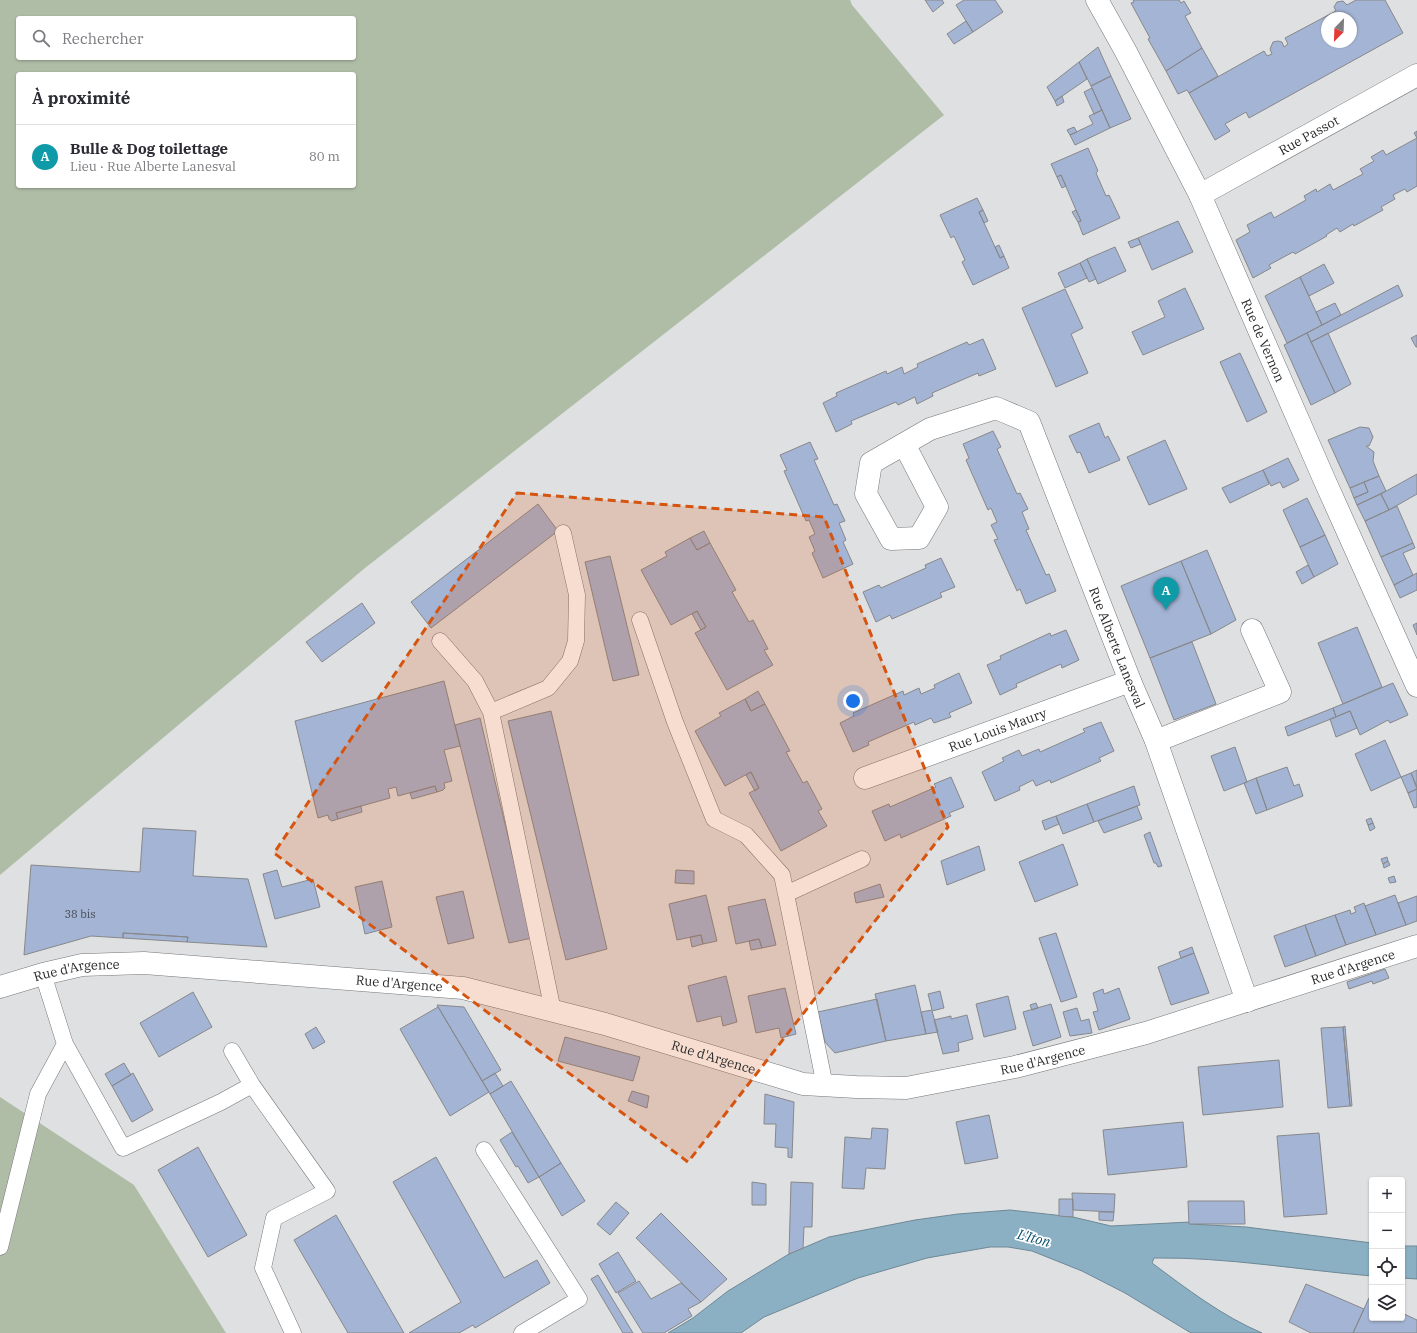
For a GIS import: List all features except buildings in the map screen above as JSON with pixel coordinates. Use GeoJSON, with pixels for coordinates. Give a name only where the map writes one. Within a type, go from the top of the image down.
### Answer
{"type":"FeatureCollection","features":[{"type":"Feature","properties":{"kind":"street","name":"Rue de Vernon"},"geometry":{"type":"LineString","coordinates":[[1097,0],[1125,50],[1200,195],[1324,479],[1417,686]]}},
{"type":"Feature","properties":{"kind":"street","name":"Rue Passot"},"geometry":{"type":"LineString","coordinates":[[1200,195],[1417,75]]}},
{"type":"Feature","properties":{"kind":"street","name":"Rue Alberte Lanesval"},"geometry":{"type":"LineString","coordinates":[[904,444],[930,429],[996,408],[1029,422],[1130,682],[1156,741],[1247,1001]]}},
{"type":"Feature","properties":{"kind":"street"},"geometry":{"type":"LineString","coordinates":[[1156,741],[1280,692],[1252,630]]}},
{"type":"Feature","properties":{"kind":"street","name":"Rue Louis Maury"},"geometry":{"type":"LineString","coordinates":[[865,778],[1130,682]]}},
{"type":"Feature","properties":{"kind":"street","name":"Rue d'Argence"},"geometry":{"type":"LineString","coordinates":[[0,987],[43,974],[82,965],[144,963],[463,988],[605,1024],[804,1084],[906,1088],[1000,1070],[1146,1033],[1417,946]]}},
{"type":"Feature","properties":{"kind":"lane"},"geometry":{"type":"LineString","coordinates":[[491,712],[548,688],[570,661],[576,641],[577,595],[563,533]]}},
{"type":"Feature","properties":{"kind":"lane"},"geometry":{"type":"LineString","coordinates":[[640,620],[675,722],[714,819],[746,835],[782,875],[825,1086]]}},
{"type":"Feature","properties":{"kind":"lane"},"geometry":{"type":"LineString","coordinates":[[440,641],[475,681],[491,712],[553,1011]]}},
{"type":"Feature","properties":{"kind":"lane"},"geometry":{"type":"LineString","coordinates":[[786,894],[862,859]]}},
{"type":"Feature","properties":{"kind":"lane"},"geometry":{"type":"LineString","coordinates":[[43,974],[65,1044],[122,1148],[221,1102],[252,1085]]}},
{"type":"Feature","properties":{"kind":"lane"},"geometry":{"type":"LineString","coordinates":[[0,1247],[38,1094],[65,1044]]}},
{"type":"Feature","properties":{"kind":"lane"},"geometry":{"type":"LineString","coordinates":[[232,1051],[252,1085],[327,1190],[274,1218],[263,1268],[293,1333]]}},
{"type":"Feature","properties":{"kind":"lane"},"geometry":{"type":"LineString","coordinates":[[484,1150],[579,1299],[522,1333]]}},
{"type":"Feature","properties":{"kind":"highlighted area"},"geometry":{"type":"Polygon","coordinates":[[[517,493],[824,517],[948,827],[688,1162],[274,853],[517,493]]]}},
{"type":"Feature","properties":{"kind":"green space"},"geometry":{"type":"Polygon","coordinates":[[[0,0],[850,0],[852,5],[944,115],[365,568],[0,875],[0,0]]]}},
{"type":"Feature","properties":{"kind":"green space"},"geometry":{"type":"Polygon","coordinates":[[[0,1097],[134,1185],[226,1333],[0,1333],[0,1097]]]}},
{"type":"Feature","properties":{"kind":"water","name":"L'Iton"},"geometry":{"type":"Polygon","coordinates":[[[1010,1210],[1073,1217],[1111,1226],[1190,1222],[1190,1224],[1246,1227],[1369,1243],[1369,1276],[1236,1262],[1181,1258],[1154,1258],[1152,1263],[1192,1292],[1233,1319],[1262,1333],[1191,1333],[1125,1293],[1082,1271],[1032,1251],[1008,1247],[990,1247],[927,1258],[858,1278],[764,1317],[741,1333],[668,1333],[693,1318],[728,1291],[789,1254],[829,1237],[915,1220],[958,1214],[1010,1210]]]}},
{"type":"Feature","properties":{"kind":"water"},"geometry":{"type":"Polygon","coordinates":[[[1405,1246],[1417,1246],[1417,1279],[1405,1278],[1405,1246]]]}},
{"type":"Feature","properties":{"kind":"place","name":"Bulle & Dog toilettage"},"geometry":{"type":"Point","coordinates":[1166,610]}}]}
